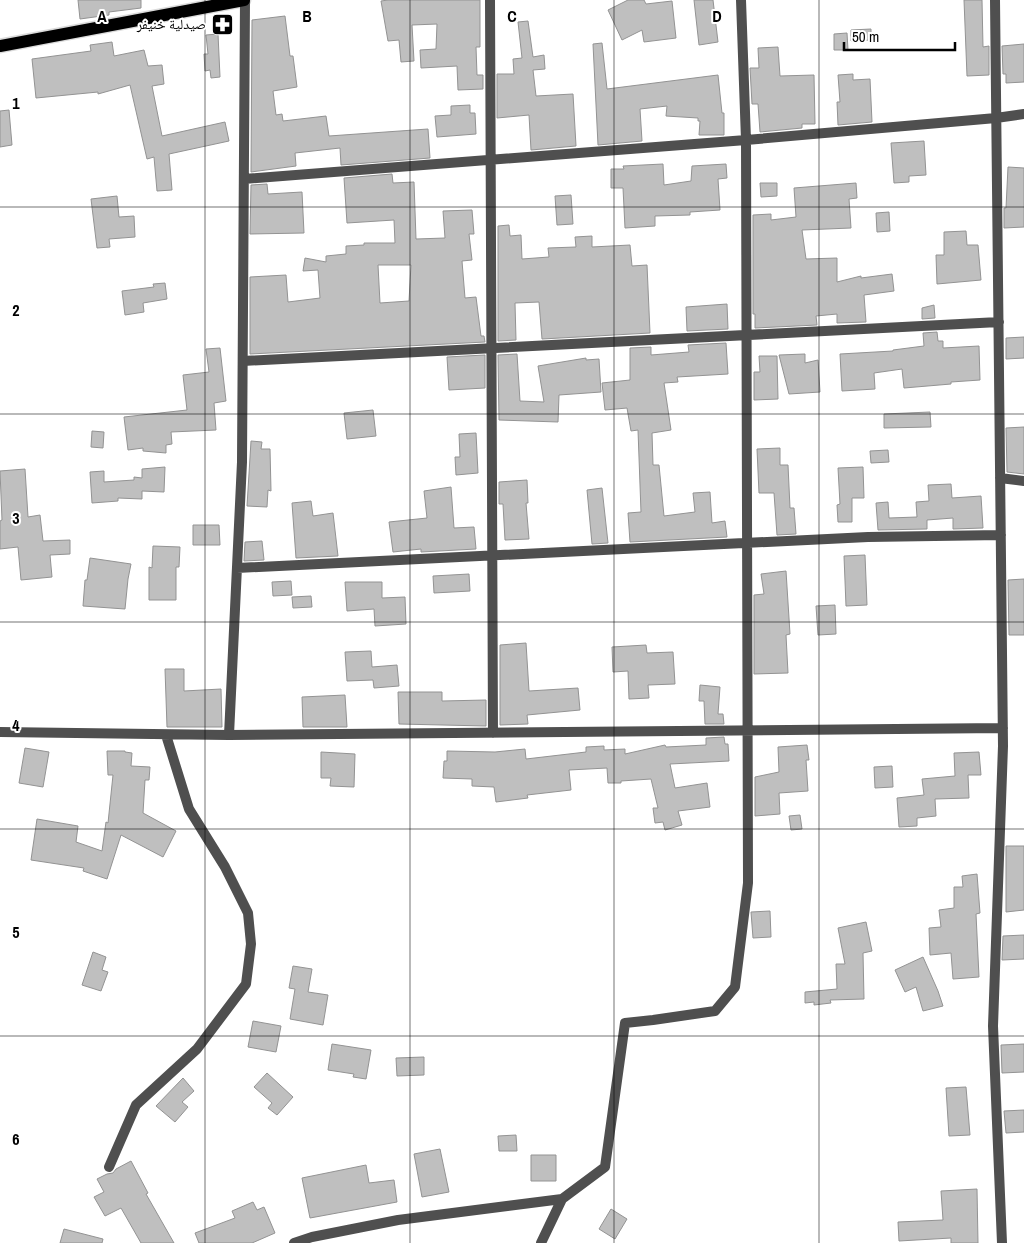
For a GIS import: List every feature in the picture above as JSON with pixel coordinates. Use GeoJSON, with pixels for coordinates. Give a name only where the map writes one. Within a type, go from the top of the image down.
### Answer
{"type":"FeatureCollection","features":[{"type":"Feature","properties":{"kind":"main road"},"geometry":{"type":"LineString","coordinates":[[0,46],[245,0]]}},
{"type":"Feature","properties":{"kind":"street"},"geometry":{"type":"LineString","coordinates":[[229,735],[242,462],[245,0]]}},
{"type":"Feature","properties":{"kind":"street"},"geometry":{"type":"LineString","coordinates":[[490,0],[493,733]]}},
{"type":"Feature","properties":{"kind":"street"},"geometry":{"type":"LineString","coordinates":[[541,1243],[562,1199],[605,1167],[625,1023],[715,1011],[735,987],[748,883],[746,140],[741,0]]}},
{"type":"Feature","properties":{"kind":"street"},"geometry":{"type":"LineString","coordinates":[[995,0],[1003,728],[993,1026],[1002,1243]]}},
{"type":"Feature","properties":{"kind":"street"},"geometry":{"type":"LineString","coordinates":[[244,179],[746,140],[1024,114]]}},
{"type":"Feature","properties":{"kind":"street"},"geometry":{"type":"LineString","coordinates":[[243,361],[998,322]]}},
{"type":"Feature","properties":{"kind":"street"},"geometry":{"type":"LineString","coordinates":[[1000,478],[1024,481]]}},
{"type":"Feature","properties":{"kind":"street"},"geometry":{"type":"LineString","coordinates":[[237,568],[868,537],[1001,535]]}},
{"type":"Feature","properties":{"kind":"street"},"geometry":{"type":"LineString","coordinates":[[0,732],[229,735],[1003,728]]}},
{"type":"Feature","properties":{"kind":"street"},"geometry":{"type":"LineString","coordinates":[[109,1167],[136,1105],[197,1049],[246,984],[251,944],[248,913],[225,867],[189,809],[166,735]]}},
{"type":"Feature","properties":{"kind":"street"},"geometry":{"type":"LineString","coordinates":[[294,1243],[312,1237],[398,1220],[562,1199]]}},
{"type":"Feature","properties":{"kind":"building"},"geometry":{"type":"Polygon","coordinates":[[[78,0],[141,0],[141,8],[109,12],[109,15],[80,19],[78,0]]]}},
{"type":"Feature","properties":{"kind":"building"},"geometry":{"type":"Polygon","coordinates":[[[480,0],[480,47],[476,47],[477,75],[483,75],[483,89],[458,90],[457,66],[421,68],[420,50],[436,49],[437,24],[412,25],[414,61],[401,62],[399,40],[388,41],[381,1],[480,0]]]}},
{"type":"Feature","properties":{"kind":"building"},"geometry":{"type":"Polygon","coordinates":[[[628,0],[644,0],[646,4],[672,1],[676,38],[644,42],[642,30],[622,40],[608,10],[628,0]]]}},
{"type":"Feature","properties":{"kind":"building"},"geometry":{"type":"Polygon","coordinates":[[[694,0],[713,0],[718,42],[699,45],[694,0]]]}},
{"type":"Feature","properties":{"kind":"building"},"geometry":{"type":"Polygon","coordinates":[[[964,0],[982,0],[983,47],[989,46],[989,75],[967,76],[964,0]]]}},
{"type":"Feature","properties":{"kind":"building"},"geometry":{"type":"Polygon","coordinates":[[[285,16],[290,56],[293,56],[297,87],[273,91],[276,115],[282,114],[283,121],[326,116],[329,136],[428,129],[430,158],[341,165],[340,148],[295,153],[296,166],[251,172],[252,20],[285,16]]]}},
{"type":"Feature","properties":{"kind":"building"},"geometry":{"type":"Polygon","coordinates":[[[528,21],[533,57],[544,55],[545,69],[533,70],[536,96],[573,94],[576,146],[531,150],[529,115],[497,118],[497,74],[514,74],[513,59],[522,58],[518,22],[528,21]]]}},
{"type":"Feature","properties":{"kind":"building"},"geometry":{"type":"Polygon","coordinates":[[[871,29],[871,40],[851,41],[851,30],[871,29]]]}},
{"type":"Feature","properties":{"kind":"building"},"geometry":{"type":"Polygon","coordinates":[[[847,33],[848,50],[834,50],[834,34],[847,33]]]}},
{"type":"Feature","properties":{"kind":"building"},"geometry":{"type":"Polygon","coordinates":[[[218,34],[220,77],[211,78],[210,70],[205,71],[204,54],[208,54],[206,35],[218,34]]]}},
{"type":"Feature","properties":{"kind":"building"},"geometry":{"type":"Polygon","coordinates":[[[112,42],[114,56],[144,50],[148,66],[162,65],[164,84],[152,86],[162,136],[225,122],[229,141],[169,154],[172,190],[157,191],[154,157],[147,159],[130,85],[98,94],[98,92],[36,98],[32,59],[91,51],[90,45],[112,42]]]}},
{"type":"Feature","properties":{"kind":"building"},"geometry":{"type":"Polygon","coordinates":[[[602,43],[607,89],[718,75],[722,113],[724,113],[724,135],[699,135],[700,121],[698,121],[698,118],[666,116],[667,106],[640,109],[642,141],[598,145],[593,44],[602,43]]]}},
{"type":"Feature","properties":{"kind":"building"},"geometry":{"type":"Polygon","coordinates":[[[1024,44],[1024,82],[1006,83],[1006,74],[1003,74],[1002,46],[1024,44]]]}},
{"type":"Feature","properties":{"kind":"building"},"geometry":{"type":"Polygon","coordinates":[[[778,47],[780,76],[814,75],[815,124],[802,124],[802,128],[760,132],[758,104],[752,104],[750,68],[759,68],[758,48],[778,47]]]}},
{"type":"Feature","properties":{"kind":"building"},"geometry":{"type":"Polygon","coordinates":[[[853,74],[853,80],[870,79],[872,122],[838,125],[837,102],[840,102],[838,75],[853,74]]]}},
{"type":"Feature","properties":{"kind":"building"},"geometry":{"type":"Polygon","coordinates":[[[470,105],[470,113],[475,113],[476,134],[437,137],[435,116],[451,115],[451,106],[470,105]]]}},
{"type":"Feature","properties":{"kind":"building"},"geometry":{"type":"Polygon","coordinates":[[[9,110],[12,145],[0,147],[0,111],[9,110]]]}},
{"type":"Feature","properties":{"kind":"building"},"geometry":{"type":"Polygon","coordinates":[[[924,141],[926,175],[909,176],[909,182],[894,183],[891,143],[924,141]]]}},
{"type":"Feature","properties":{"kind":"building"},"geometry":{"type":"Polygon","coordinates":[[[663,164],[664,185],[691,181],[692,166],[726,164],[727,178],[718,179],[720,210],[690,212],[690,215],[655,216],[655,226],[625,228],[623,188],[611,188],[611,169],[624,169],[623,166],[663,164]]]}},
{"type":"Feature","properties":{"kind":"building"},"geometry":{"type":"Polygon","coordinates":[[[1008,167],[1024,168],[1024,227],[1004,228],[1008,167]]]}},
{"type":"Feature","properties":{"kind":"building"},"geometry":{"type":"Polygon","coordinates":[[[392,174],[393,183],[414,182],[416,239],[445,238],[443,211],[472,210],[474,234],[469,234],[472,260],[462,261],[465,298],[476,297],[481,336],[484,336],[485,342],[250,354],[250,277],[286,275],[288,302],[320,298],[318,270],[303,271],[305,258],[326,262],[326,256],[346,254],[346,246],[364,245],[364,243],[395,243],[394,220],[347,223],[344,178],[392,174]],[[378,265],[380,303],[409,301],[411,265],[378,265]]]}},
{"type":"Feature","properties":{"kind":"building"},"geometry":{"type":"Polygon","coordinates":[[[760,183],[777,183],[777,196],[761,197],[760,183]]]}},
{"type":"Feature","properties":{"kind":"building"},"geometry":{"type":"Polygon","coordinates":[[[856,183],[857,198],[849,199],[851,228],[802,230],[806,259],[837,258],[837,282],[861,276],[861,278],[892,274],[894,291],[864,295],[866,322],[837,323],[837,314],[816,316],[817,325],[755,328],[755,314],[753,314],[753,215],[771,214],[771,220],[796,217],[794,188],[856,183]]]}},
{"type":"Feature","properties":{"kind":"building"},"geometry":{"type":"Polygon","coordinates":[[[267,184],[268,194],[302,192],[304,233],[250,234],[251,185],[267,184]]]}},
{"type":"Feature","properties":{"kind":"building"},"geometry":{"type":"Polygon","coordinates":[[[571,195],[573,224],[557,225],[555,196],[571,195]]]}},
{"type":"Feature","properties":{"kind":"building"},"geometry":{"type":"Polygon","coordinates":[[[117,196],[119,217],[134,216],[135,237],[109,239],[110,247],[97,248],[91,199],[117,196]]]}},
{"type":"Feature","properties":{"kind":"building"},"geometry":{"type":"Polygon","coordinates":[[[889,212],[890,231],[877,232],[876,213],[889,212]]]}},
{"type":"Feature","properties":{"kind":"building"},"geometry":{"type":"Polygon","coordinates":[[[509,225],[510,236],[521,235],[522,259],[549,257],[548,248],[576,247],[575,237],[592,236],[592,247],[630,245],[632,266],[647,265],[650,333],[542,339],[539,302],[515,303],[516,340],[498,341],[498,226],[509,225]]]}},
{"type":"Feature","properties":{"kind":"building"},"geometry":{"type":"Polygon","coordinates":[[[966,231],[967,245],[978,245],[981,280],[937,284],[936,255],[944,255],[944,232],[966,231]]]}},
{"type":"Feature","properties":{"kind":"building"},"geometry":{"type":"Polygon","coordinates":[[[165,283],[167,299],[143,303],[144,312],[125,315],[122,291],[154,287],[153,284],[165,283]]]}},
{"type":"Feature","properties":{"kind":"building"},"geometry":{"type":"Polygon","coordinates":[[[727,304],[728,329],[687,331],[686,307],[727,304]]]}},
{"type":"Feature","properties":{"kind":"building"},"geometry":{"type":"Polygon","coordinates":[[[934,305],[935,318],[922,319],[922,308],[934,305]]]}},
{"type":"Feature","properties":{"kind":"building"},"geometry":{"type":"Polygon","coordinates":[[[937,332],[938,341],[943,341],[943,348],[979,346],[980,380],[904,388],[902,369],[874,373],[875,389],[842,391],[840,354],[893,351],[924,346],[923,333],[937,332]]]}},
{"type":"Feature","properties":{"kind":"building"},"geometry":{"type":"Polygon","coordinates":[[[1024,337],[1024,358],[1006,359],[1006,338],[1024,337]]]}},
{"type":"Feature","properties":{"kind":"building"},"geometry":{"type":"Polygon","coordinates":[[[726,343],[728,374],[677,377],[678,382],[664,383],[671,430],[652,433],[653,465],[659,465],[664,516],[695,512],[693,493],[710,492],[712,523],[725,521],[727,537],[630,542],[628,513],[641,512],[638,430],[631,431],[627,408],[605,410],[602,383],[630,380],[630,348],[651,347],[651,355],[689,352],[688,345],[726,343]]]}},
{"type":"Feature","properties":{"kind":"building"},"geometry":{"type":"Polygon","coordinates":[[[220,348],[226,401],[214,403],[216,430],[171,432],[172,444],[166,445],[166,453],[143,451],[143,448],[128,450],[124,417],[187,410],[183,375],[209,372],[206,349],[220,348]]]}},
{"type":"Feature","properties":{"kind":"building"},"geometry":{"type":"Polygon","coordinates":[[[517,354],[520,401],[544,402],[538,366],[586,358],[586,360],[599,359],[601,392],[559,395],[558,422],[499,420],[498,355],[517,354]]]}},
{"type":"Feature","properties":{"kind":"building"},"geometry":{"type":"Polygon","coordinates":[[[805,354],[805,363],[818,360],[820,392],[789,394],[779,355],[805,354]]]}},
{"type":"Feature","properties":{"kind":"building"},"geometry":{"type":"Polygon","coordinates":[[[485,355],[485,388],[449,390],[447,357],[485,355]]]}},
{"type":"Feature","properties":{"kind":"building"},"geometry":{"type":"Polygon","coordinates":[[[759,356],[777,356],[778,399],[754,400],[754,372],[760,372],[759,356]]]}},
{"type":"Feature","properties":{"kind":"building"},"geometry":{"type":"Polygon","coordinates":[[[373,410],[376,436],[347,439],[344,413],[373,410]]]}},
{"type":"Feature","properties":{"kind":"building"},"geometry":{"type":"Polygon","coordinates":[[[930,412],[931,427],[884,428],[884,414],[930,412]]]}},
{"type":"Feature","properties":{"kind":"building"},"geometry":{"type":"Polygon","coordinates":[[[1024,427],[1024,474],[1007,472],[1006,428],[1024,427]]]}},
{"type":"Feature","properties":{"kind":"building"},"geometry":{"type":"Polygon","coordinates":[[[92,431],[104,432],[103,448],[91,447],[92,431]]]}},
{"type":"Feature","properties":{"kind":"building"},"geometry":{"type":"Polygon","coordinates":[[[476,433],[478,473],[456,475],[455,457],[460,457],[459,434],[476,433]]]}},
{"type":"Feature","properties":{"kind":"building"},"geometry":{"type":"Polygon","coordinates":[[[251,441],[262,442],[261,449],[270,449],[271,491],[268,490],[267,507],[247,506],[251,441]]]}},
{"type":"Feature","properties":{"kind":"building"},"geometry":{"type":"Polygon","coordinates":[[[780,448],[780,465],[788,465],[790,508],[794,508],[796,534],[777,535],[774,493],[759,493],[757,449],[780,448]]]}},
{"type":"Feature","properties":{"kind":"building"},"geometry":{"type":"Polygon","coordinates":[[[888,450],[889,462],[871,463],[870,451],[888,450]]]}},
{"type":"Feature","properties":{"kind":"building"},"geometry":{"type":"Polygon","coordinates":[[[165,467],[164,492],[142,491],[142,499],[118,498],[118,501],[92,503],[90,472],[104,471],[104,482],[134,480],[134,477],[142,478],[142,469],[165,467]]]}},
{"type":"Feature","properties":{"kind":"building"},"geometry":{"type":"Polygon","coordinates":[[[863,467],[864,498],[852,498],[852,522],[838,522],[837,505],[840,504],[838,468],[863,467]]]}},
{"type":"Feature","properties":{"kind":"building"},"geometry":{"type":"Polygon","coordinates":[[[25,469],[28,517],[40,515],[43,541],[70,540],[70,554],[50,555],[52,577],[21,580],[18,547],[0,549],[0,521],[2,520],[0,471],[25,469]]]}},
{"type":"Feature","properties":{"kind":"building"},"geometry":{"type":"Polygon","coordinates":[[[527,480],[528,503],[526,503],[529,539],[505,540],[503,504],[499,504],[499,482],[527,480]]]}},
{"type":"Feature","properties":{"kind":"building"},"geometry":{"type":"Polygon","coordinates":[[[951,484],[952,498],[981,496],[983,528],[953,529],[953,518],[927,520],[927,529],[878,530],[876,503],[888,502],[889,518],[917,517],[916,502],[929,501],[928,485],[951,484]]]}},
{"type":"Feature","properties":{"kind":"building"},"geometry":{"type":"Polygon","coordinates":[[[451,487],[454,528],[474,527],[476,549],[421,552],[421,549],[393,552],[389,522],[427,518],[424,491],[451,487]]]}},
{"type":"Feature","properties":{"kind":"building"},"geometry":{"type":"Polygon","coordinates":[[[602,488],[608,543],[592,544],[587,490],[602,488]]]}},
{"type":"Feature","properties":{"kind":"building"},"geometry":{"type":"Polygon","coordinates":[[[311,501],[313,516],[333,513],[338,556],[296,558],[292,503],[311,501]]]}},
{"type":"Feature","properties":{"kind":"building"},"geometry":{"type":"Polygon","coordinates":[[[193,525],[219,525],[220,545],[193,545],[193,525]]]}},
{"type":"Feature","properties":{"kind":"building"},"geometry":{"type":"Polygon","coordinates":[[[262,541],[264,560],[244,561],[245,542],[262,541]]]}},
{"type":"Feature","properties":{"kind":"building"},"geometry":{"type":"Polygon","coordinates":[[[153,546],[180,547],[179,567],[176,567],[176,600],[149,600],[149,567],[152,568],[153,546]]]}},
{"type":"Feature","properties":{"kind":"building"},"geometry":{"type":"Polygon","coordinates":[[[865,555],[867,605],[846,606],[844,556],[865,555]]]}},
{"type":"Feature","properties":{"kind":"building"},"geometry":{"type":"Polygon","coordinates":[[[90,558],[131,564],[125,609],[83,606],[85,580],[87,580],[90,558]]]}},
{"type":"Feature","properties":{"kind":"building"},"geometry":{"type":"Polygon","coordinates":[[[786,571],[790,634],[786,635],[788,673],[754,674],[754,595],[764,594],[761,574],[786,571]]]}},
{"type":"Feature","properties":{"kind":"building"},"geometry":{"type":"Polygon","coordinates":[[[469,574],[470,591],[434,593],[433,576],[469,574]]]}},
{"type":"Feature","properties":{"kind":"building"},"geometry":{"type":"Polygon","coordinates":[[[1024,579],[1024,635],[1009,635],[1008,580],[1024,579]]]}},
{"type":"Feature","properties":{"kind":"building"},"geometry":{"type":"Polygon","coordinates":[[[291,581],[292,595],[273,596],[272,582],[291,581]]]}},
{"type":"Feature","properties":{"kind":"building"},"geometry":{"type":"Polygon","coordinates":[[[345,582],[382,582],[382,598],[405,597],[406,624],[375,626],[374,609],[347,611],[345,582]]]}},
{"type":"Feature","properties":{"kind":"building"},"geometry":{"type":"Polygon","coordinates":[[[311,596],[312,607],[293,608],[292,597],[311,596]]]}},
{"type":"Feature","properties":{"kind":"building"},"geometry":{"type":"Polygon","coordinates":[[[835,605],[836,634],[818,635],[816,606],[835,605]]]}},
{"type":"Feature","properties":{"kind":"building"},"geometry":{"type":"Polygon","coordinates":[[[526,643],[529,691],[578,688],[580,710],[527,715],[528,724],[500,725],[500,645],[526,643]]]}},
{"type":"Feature","properties":{"kind":"building"},"geometry":{"type":"Polygon","coordinates":[[[646,645],[647,653],[673,652],[675,684],[648,685],[649,698],[629,699],[628,671],[613,672],[612,647],[646,645]]]}},
{"type":"Feature","properties":{"kind":"building"},"geometry":{"type":"Polygon","coordinates":[[[371,651],[372,667],[397,665],[399,686],[374,688],[373,680],[347,681],[345,652],[371,651]]]}},
{"type":"Feature","properties":{"kind":"building"},"geometry":{"type":"Polygon","coordinates":[[[165,669],[184,669],[184,691],[221,689],[222,727],[167,727],[165,669]]]}},
{"type":"Feature","properties":{"kind":"building"},"geometry":{"type":"Polygon","coordinates":[[[700,685],[720,687],[718,714],[723,714],[724,724],[705,724],[704,701],[699,701],[700,685]]]}},
{"type":"Feature","properties":{"kind":"building"},"geometry":{"type":"Polygon","coordinates":[[[398,692],[442,692],[442,701],[486,700],[486,726],[399,724],[398,692]]]}},
{"type":"Feature","properties":{"kind":"building"},"geometry":{"type":"Polygon","coordinates":[[[345,695],[347,727],[303,727],[302,697],[345,695]]]}},
{"type":"Feature","properties":{"kind":"building"},"geometry":{"type":"Polygon","coordinates":[[[724,737],[725,744],[728,744],[729,761],[670,764],[675,788],[707,783],[710,807],[678,811],[682,825],[665,830],[663,822],[655,823],[653,808],[658,808],[651,779],[608,783],[607,768],[569,770],[571,790],[527,795],[528,798],[496,802],[494,787],[472,786],[472,779],[443,778],[444,761],[447,761],[447,751],[495,752],[525,749],[526,759],[586,752],[586,747],[604,746],[604,750],[625,749],[625,754],[665,745],[666,747],[706,745],[706,738],[724,737]]]}},
{"type":"Feature","properties":{"kind":"building"},"geometry":{"type":"Polygon","coordinates":[[[807,745],[809,760],[806,760],[808,791],[779,793],[780,814],[755,816],[755,777],[779,772],[778,747],[807,745]]]}},
{"type":"Feature","properties":{"kind":"building"},"geometry":{"type":"Polygon","coordinates":[[[25,748],[49,752],[43,787],[19,783],[25,748]]]}},
{"type":"Feature","properties":{"kind":"building"},"geometry":{"type":"Polygon","coordinates":[[[107,751],[132,753],[131,766],[150,767],[149,780],[145,780],[143,813],[176,831],[163,857],[121,835],[107,879],[83,871],[84,868],[31,860],[37,819],[78,826],[76,842],[102,851],[106,822],[108,823],[113,775],[108,775],[107,751]]]}},
{"type":"Feature","properties":{"kind":"building"},"geometry":{"type":"Polygon","coordinates":[[[321,752],[355,754],[354,787],[330,786],[331,778],[321,778],[321,752]]]}},
{"type":"Feature","properties":{"kind":"building"},"geometry":{"type":"Polygon","coordinates":[[[979,752],[981,775],[968,775],[969,798],[935,799],[936,816],[917,818],[917,826],[899,827],[897,798],[924,795],[922,779],[955,776],[954,753],[979,752]]]}},
{"type":"Feature","properties":{"kind":"building"},"geometry":{"type":"Polygon","coordinates":[[[892,766],[893,787],[875,788],[874,767],[892,766]]]}},
{"type":"Feature","properties":{"kind":"building"},"geometry":{"type":"Polygon","coordinates":[[[800,815],[802,829],[791,830],[789,816],[800,815]]]}},
{"type":"Feature","properties":{"kind":"building"},"geometry":{"type":"Polygon","coordinates":[[[1006,846],[1024,846],[1024,910],[1006,912],[1006,846]]]}},
{"type":"Feature","properties":{"kind":"building"},"geometry":{"type":"Polygon","coordinates":[[[977,874],[980,913],[976,914],[979,977],[953,979],[951,953],[930,955],[929,928],[941,927],[939,910],[954,908],[954,887],[963,887],[962,876],[977,874]]]}},
{"type":"Feature","properties":{"kind":"building"},"geometry":{"type":"Polygon","coordinates":[[[770,911],[771,937],[753,938],[751,912],[770,911]]]}},
{"type":"Feature","properties":{"kind":"building"},"geometry":{"type":"Polygon","coordinates":[[[866,922],[872,951],[863,953],[864,999],[830,1000],[831,1003],[814,1005],[814,1002],[805,1003],[805,992],[837,989],[836,964],[845,964],[838,928],[866,922]]]}},
{"type":"Feature","properties":{"kind":"building"},"geometry":{"type":"Polygon","coordinates":[[[1024,935],[1024,959],[1002,960],[1003,936],[1024,935]]]}},
{"type":"Feature","properties":{"kind":"building"},"geometry":{"type":"Polygon","coordinates":[[[93,952],[106,957],[102,970],[108,972],[101,991],[82,985],[93,952]]]}},
{"type":"Feature","properties":{"kind":"building"},"geometry":{"type":"Polygon","coordinates":[[[923,957],[943,1006],[923,1011],[916,987],[905,992],[895,970],[923,957]]]}},
{"type":"Feature","properties":{"kind":"building"},"geometry":{"type":"Polygon","coordinates":[[[293,966],[312,969],[308,992],[328,995],[323,1025],[290,1019],[295,989],[289,988],[293,966]]]}},
{"type":"Feature","properties":{"kind":"building"},"geometry":{"type":"Polygon","coordinates":[[[253,1021],[281,1026],[276,1052],[248,1047],[253,1021]]]}},
{"type":"Feature","properties":{"kind":"building"},"geometry":{"type":"Polygon","coordinates":[[[332,1044],[371,1050],[366,1079],[353,1077],[354,1074],[328,1070],[332,1044]]]}},
{"type":"Feature","properties":{"kind":"building"},"geometry":{"type":"Polygon","coordinates":[[[1024,1044],[1024,1072],[1002,1073],[1001,1045],[1024,1044]]]}},
{"type":"Feature","properties":{"kind":"building"},"geometry":{"type":"Polygon","coordinates":[[[424,1057],[424,1075],[397,1076],[396,1058],[424,1057]]]}},
{"type":"Feature","properties":{"kind":"building"},"geometry":{"type":"Polygon","coordinates":[[[267,1073],[293,1097],[277,1115],[268,1108],[272,1103],[254,1087],[267,1073]]]}},
{"type":"Feature","properties":{"kind":"building"},"geometry":{"type":"Polygon","coordinates":[[[183,1078],[194,1091],[182,1102],[188,1107],[175,1122],[156,1106],[183,1078]]]}},
{"type":"Feature","properties":{"kind":"building"},"geometry":{"type":"Polygon","coordinates":[[[966,1087],[970,1135],[949,1136],[946,1088],[966,1087]]]}},
{"type":"Feature","properties":{"kind":"building"},"geometry":{"type":"Polygon","coordinates":[[[1024,1110],[1024,1132],[1006,1133],[1004,1111],[1024,1110]]]}},
{"type":"Feature","properties":{"kind":"building"},"geometry":{"type":"Polygon","coordinates":[[[516,1135],[517,1151],[499,1151],[498,1136],[516,1135]]]}},
{"type":"Feature","properties":{"kind":"building"},"geometry":{"type":"Polygon","coordinates":[[[440,1149],[449,1192],[422,1197],[414,1154],[440,1149]]]}},
{"type":"Feature","properties":{"kind":"building"},"geometry":{"type":"Polygon","coordinates":[[[531,1155],[556,1155],[556,1181],[531,1181],[531,1155]]]}},
{"type":"Feature","properties":{"kind":"building"},"geometry":{"type":"Polygon","coordinates":[[[131,1161],[148,1193],[146,1194],[174,1243],[141,1243],[121,1208],[105,1216],[94,1197],[104,1192],[97,1179],[113,1173],[116,1169],[131,1161]]]}},
{"type":"Feature","properties":{"kind":"building"},"geometry":{"type":"Polygon","coordinates":[[[366,1165],[369,1183],[394,1180],[397,1202],[310,1218],[302,1178],[366,1165]]]}},
{"type":"Feature","properties":{"kind":"building"},"geometry":{"type":"Polygon","coordinates":[[[977,1189],[978,1243],[951,1243],[951,1238],[899,1241],[898,1222],[943,1220],[941,1191],[977,1189]]]}},
{"type":"Feature","properties":{"kind":"building"},"geometry":{"type":"Polygon","coordinates":[[[253,1202],[257,1210],[264,1207],[275,1233],[252,1243],[199,1243],[195,1233],[235,1218],[232,1211],[253,1202]]]}},
{"type":"Feature","properties":{"kind":"building"},"geometry":{"type":"Polygon","coordinates":[[[611,1209],[627,1219],[615,1239],[599,1229],[611,1209]]]}},
{"type":"Feature","properties":{"kind":"building"},"geometry":{"type":"Polygon","coordinates":[[[64,1229],[103,1239],[102,1243],[60,1243],[64,1229]]]}},
{"type":"Feature","properties":{"kind":"place","name":"صيدلية خنيفر"},"geometry":{"type":"Point","coordinates":[222,24]}}]}
